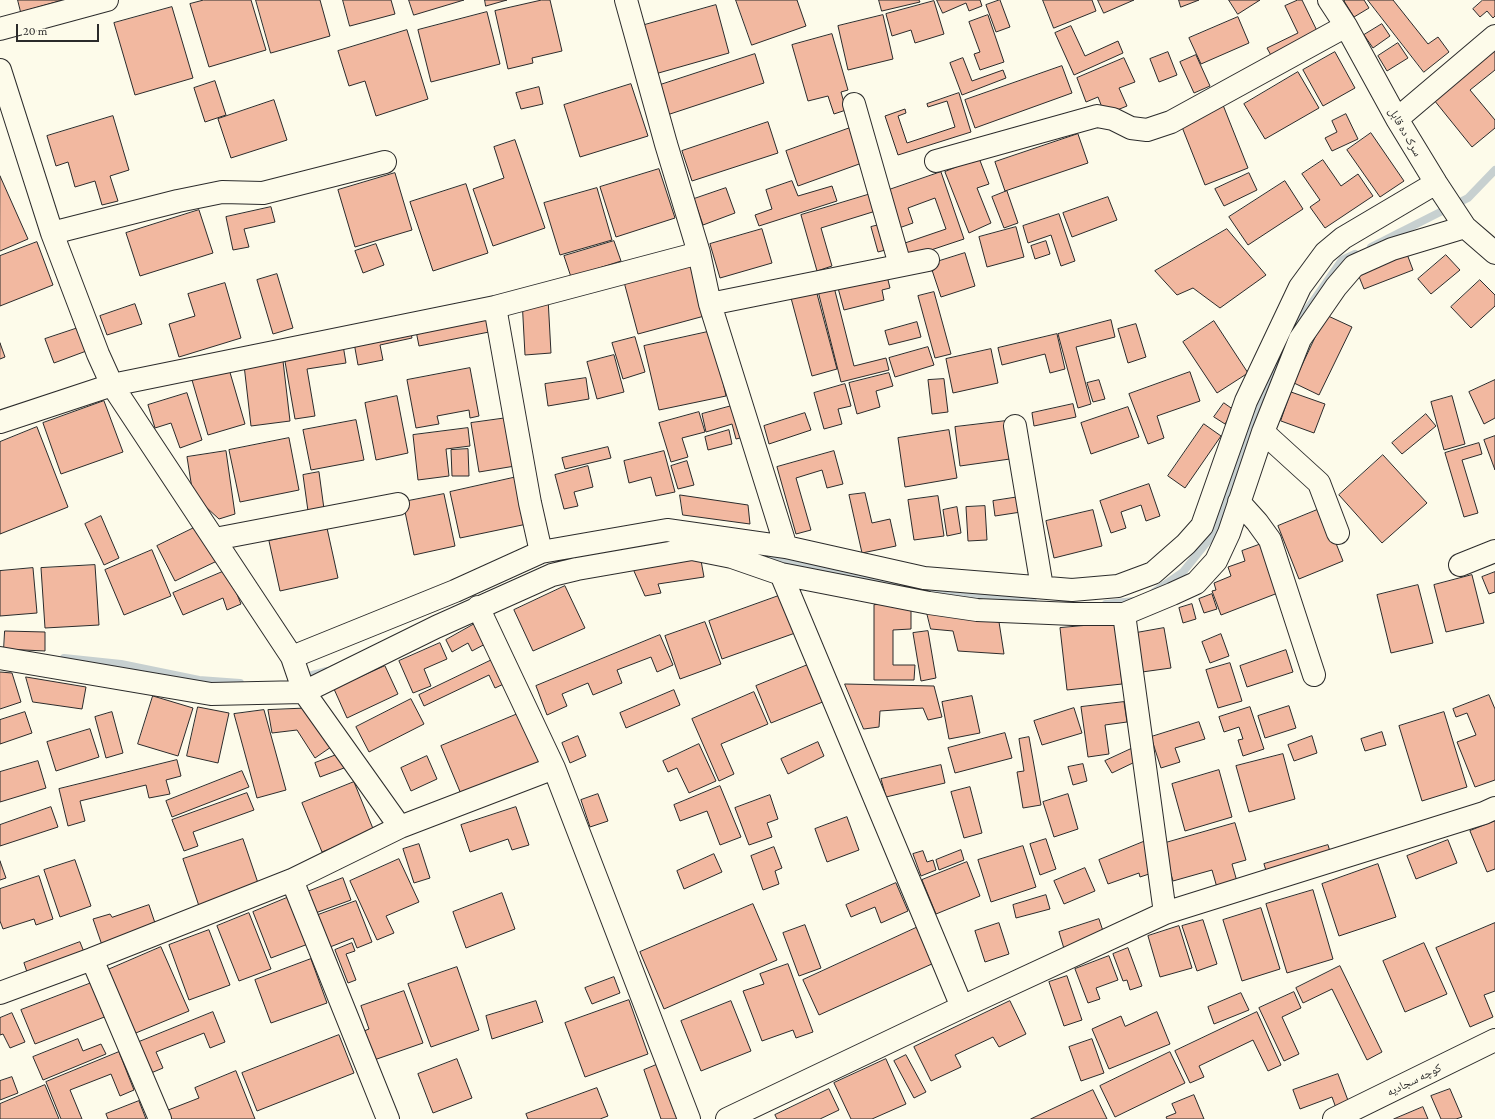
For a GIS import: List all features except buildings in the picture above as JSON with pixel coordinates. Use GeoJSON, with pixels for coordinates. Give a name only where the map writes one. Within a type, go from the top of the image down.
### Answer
{"type":"FeatureCollection","features":[{"type":"Feature","properties":{"kind":"street"},"geometry":{"type":"LineString","coordinates":[[0,29],[107,0]]}},
{"type":"Feature","properties":{"kind":"street"},"geometry":{"type":"LineString","coordinates":[[626,0],[666,144],[699,253],[710,304],[786,547]]}},
{"type":"Feature","properties":{"kind":"street","name":"سرک ده قابل"},"geometry":{"type":"LineString","coordinates":[[1329,0],[1346,26],[1397,119],[1436,183],[1465,227],[1495,253]]}},
{"type":"Feature","properties":{"kind":"street"},"geometry":{"type":"LineString","coordinates":[[936,161],[1097,116],[1113,118],[1131,128],[1147,130],[1171,122],[1346,26]]}},
{"type":"Feature","properties":{"kind":"street"},"geometry":{"type":"LineString","coordinates":[[1397,119],[1495,36]]}},
{"type":"Feature","properties":{"kind":"street"},"geometry":{"type":"LineString","coordinates":[[0,70],[52,233],[98,354],[112,385],[292,657],[304,692],[400,828]]}},
{"type":"Feature","properties":{"kind":"street"},"geometry":{"type":"LineString","coordinates":[[854,104],[900,265]]}},
{"type":"Feature","properties":{"kind":"street"},"geometry":{"type":"LineString","coordinates":[[52,233],[178,201],[222,192],[263,193],[386,162]]}},
{"type":"Feature","properties":{"kind":"street"},"geometry":{"type":"LineString","coordinates":[[292,657],[455,591],[541,552],[667,530],[786,547],[924,578],[1072,590],[1118,586],[1153,573],[1186,544],[1202,526],[1246,401],[1300,287],[1325,253],[1343,238],[1436,183]]}},
{"type":"Feature","properties":{"kind":"street"},"geometry":{"type":"LineString","coordinates":[[0,658],[211,694],[304,692],[478,607],[552,575],[577,569],[692,549],[732,557],[781,574],[977,610],[1073,614],[1124,614],[1196,583],[1216,561],[1229,533],[1263,432],[1300,339],[1336,287],[1354,266],[1392,249],[1465,227]]}},
{"type":"Feature","properties":{"kind":"street"},"geometry":{"type":"LineString","coordinates":[[0,422],[112,385],[495,307],[699,253]]}},
{"type":"Feature","properties":{"kind":"street"},"geometry":{"type":"LineString","coordinates":[[710,304],[928,260]]}},
{"type":"Feature","properties":{"kind":"street"},"geometry":{"type":"LineString","coordinates":[[495,307],[530,503],[541,552]]}},
{"type":"Feature","properties":{"kind":"street"},"geometry":{"type":"LineString","coordinates":[[1015,426],[1042,588]]}},
{"type":"Feature","properties":{"kind":"street"},"geometry":{"type":"LineString","coordinates":[[1263,432],[1319,483],[1338,533]]}},
{"type":"Feature","properties":{"kind":"street"},"geometry":{"type":"LineString","coordinates":[[1239,502],[1258,522],[1270,540],[1314,675]]}},
{"type":"Feature","properties":{"kind":"street"},"geometry":{"type":"LineString","coordinates":[[215,539],[398,504]]}},
{"type":"Feature","properties":{"kind":"street"},"geometry":{"type":"LineString","coordinates":[[1460,565],[1495,551]]}},
{"type":"Feature","properties":{"kind":"street"},"geometry":{"type":"LineString","coordinates":[[781,574],[962,1007]]}},
{"type":"Feature","properties":{"kind":"street"},"geometry":{"type":"LineString","coordinates":[[478,607],[554,768],[689,1119]]}},
{"type":"Feature","properties":{"kind":"street"},"geometry":{"type":"LineString","coordinates":[[1124,614],[1165,913]]}},
{"type":"Feature","properties":{"kind":"street"},"geometry":{"type":"LineString","coordinates":[[0,993],[92,959],[292,880],[400,828],[554,768]]}},
{"type":"Feature","properties":{"kind":"street"},"geometry":{"type":"LineString","coordinates":[[727,1119],[962,1007],[1165,913],[1484,813],[1495,808]]}},
{"type":"Feature","properties":{"kind":"street"},"geometry":{"type":"LineString","coordinates":[[292,880],[388,1119]]}},
{"type":"Feature","properties":{"kind":"street"},"geometry":{"type":"LineString","coordinates":[[92,959],[160,1119]]}},
{"type":"Feature","properties":{"kind":"street","name":"کوچه سجادیه"},"geometry":{"type":"LineString","coordinates":[[1334,1119],[1361,1113],[1495,1040]]}},
{"type":"Feature","properties":{"kind":"waterway"},"geometry":{"type":"LineString","coordinates":[[1371,247],[1468,198],[1495,170]]}},
{"type":"Feature","properties":{"kind":"waterway"},"geometry":{"type":"LineString","coordinates":[[1298,325],[1342,260],[1355,254]]}},
{"type":"Feature","properties":{"kind":"waterway"},"geometry":{"type":"LineString","coordinates":[[1154,592],[1183,572],[1211,537],[1269,384],[1280,362]]}},
{"type":"Feature","properties":{"kind":"waterway"},"geometry":{"type":"LineString","coordinates":[[759,556],[895,582]]}},
{"type":"Feature","properties":{"kind":"waterway"},"geometry":{"type":"LineString","coordinates":[[926,588],[1033,602]]}},
{"type":"Feature","properties":{"kind":"waterway"},"geometry":{"type":"LineString","coordinates":[[1106,604],[1134,601]]}},
{"type":"Feature","properties":{"kind":"waterway"},"geometry":{"type":"LineString","coordinates":[[64,658],[121,664],[199,680],[240,683]]}},
{"type":"Feature","properties":{"kind":"waterway"},"geometry":{"type":"LineString","coordinates":[[301,678],[326,671]]}}]}
